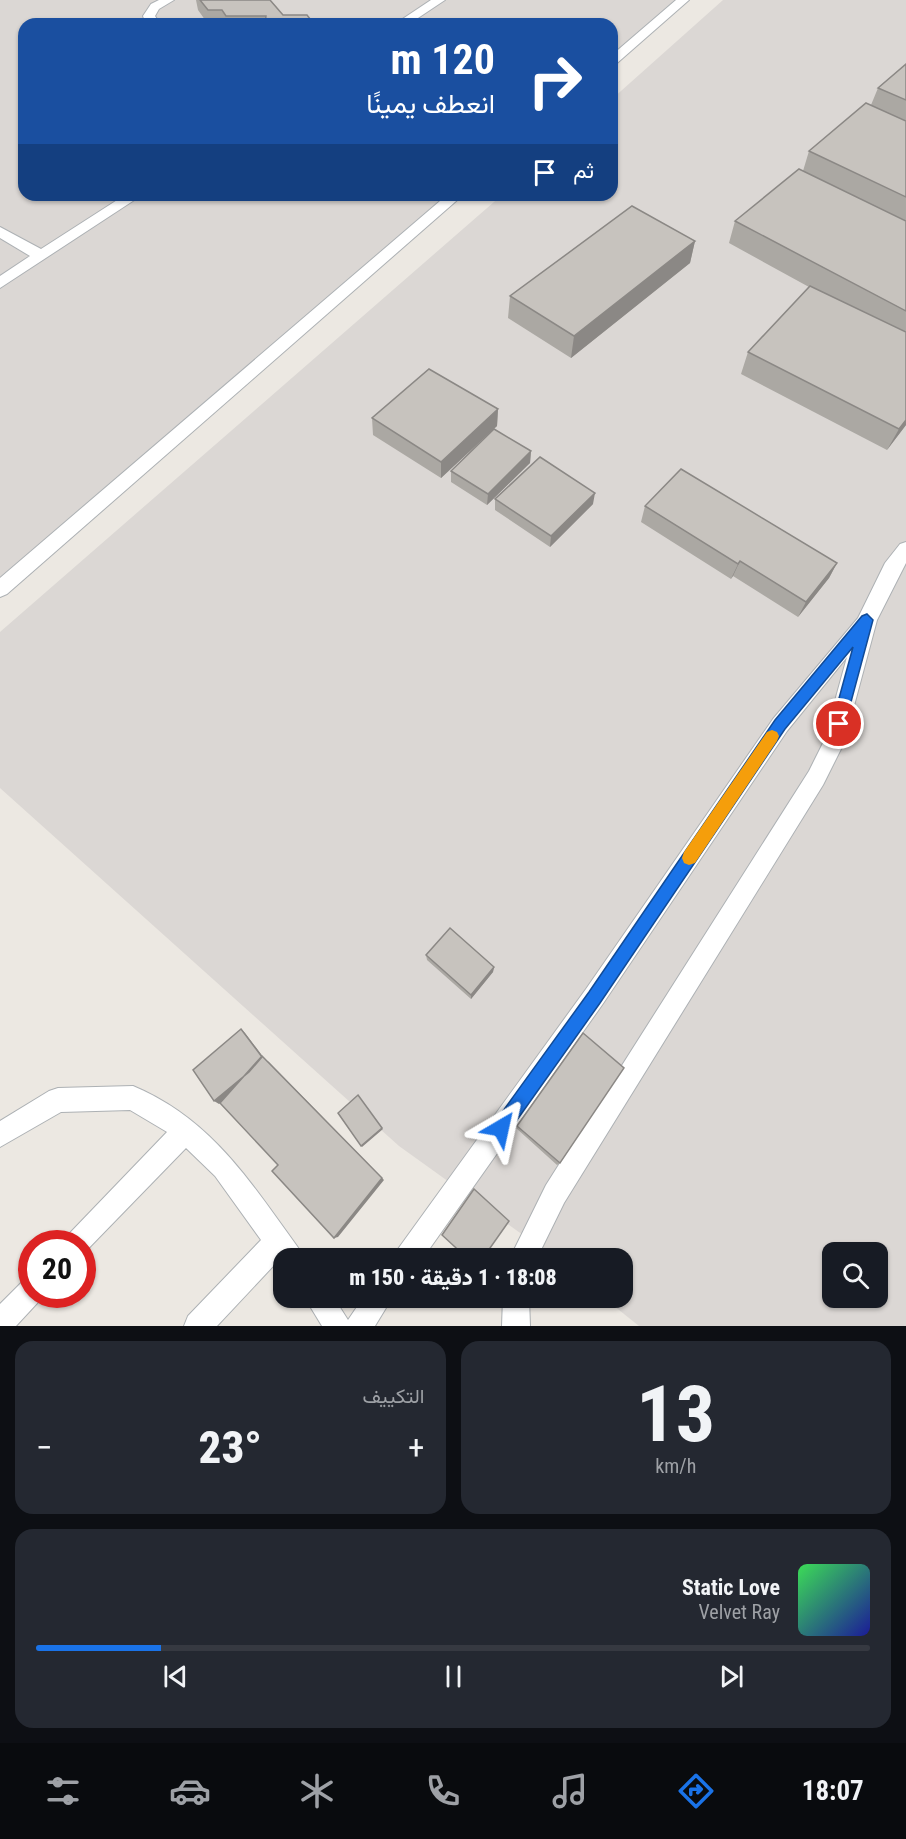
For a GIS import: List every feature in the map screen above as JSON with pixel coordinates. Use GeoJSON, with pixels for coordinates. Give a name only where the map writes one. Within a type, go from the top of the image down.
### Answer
{"type":"FeatureCollection","features":[{"type":"Feature","properties":{"kind":"lane"},"geometry":{"type":"LineString","coordinates":[[150,18],[155,7],[168,0]]}},
{"type":"Feature","properties":{"kind":"lane"},"geometry":{"type":"LineString","coordinates":[[410,18],[439,0]]}},
{"type":"Feature","properties":{"kind":"lane"},"geometry":{"type":"LineString","coordinates":[[618,56],[682,0]]}},
{"type":"Feature","properties":{"kind":"lane"},"geometry":{"type":"LineString","coordinates":[[0,283],[126,201]]}},
{"type":"Feature","properties":{"kind":"lane"},"geometry":{"type":"LineString","coordinates":[[0,589],[449,201]]}},
{"type":"Feature","properties":{"kind":"lane"},"geometry":{"type":"LineString","coordinates":[[0,232],[41,256]]}},
{"type":"Feature","properties":{"kind":"lane"},"geometry":{"type":"LineString","coordinates":[[528,1248],[555,1194],[816,778],[834,743],[867,620],[892,568],[906,549]]}},
{"type":"Feature","properties":{"kind":"lane"},"geometry":{"type":"LineString","coordinates":[[414,1248],[594,997],[780,725],[867,620]]}},
{"type":"Feature","properties":{"kind":"lane"},"geometry":{"type":"LineString","coordinates":[[0,1135],[58,1100],[133,1098],[186,1131],[224,1167],[283,1248]]}},
{"type":"Feature","properties":{"kind":"lane"},"geometry":{"type":"LineString","coordinates":[[91,1230],[186,1131]]}},
{"type":"Feature","properties":{"kind":"lane"},"geometry":{"type":"LineString","coordinates":[[198,1326],[273,1260]]}},
{"type":"Feature","properties":{"kind":"lane"},"geometry":{"type":"LineString","coordinates":[[0,1323],[18,1304]]}},
{"type":"Feature","properties":{"kind":"lane"},"geometry":{"type":"LineString","coordinates":[[326,1308],[336,1326]]}},
{"type":"Feature","properties":{"kind":"lane"},"geometry":{"type":"LineString","coordinates":[[359,1326],[372,1308]]}},
{"type":"Feature","properties":{"kind":"shaded area"},"geometry":{"type":"Polygon","coordinates":[[[0,0],[678,0],[618,51],[618,18],[18,18],[18,201],[444,201],[0,582],[0,0]]]}},
{"type":"Feature","properties":{"kind":"shaded area"},"geometry":{"type":"Polygon","coordinates":[[[723,0],[906,0],[906,1326],[639,1326],[616,1308],[633,1308],[633,1248],[541,1248],[399,1146],[0,788],[0,632],[495,201],[618,201],[618,94],[723,0]]]}},
{"type":"Feature","properties":{"kind":"building"},"geometry":{"type":"Polygon","coordinates":[[[200,0],[270,0],[283,15],[307,15],[309,18],[226,16],[222,10],[208,10],[200,0]]]}},
{"type":"Feature","properties":{"kind":"building"},"geometry":{"type":"Polygon","coordinates":[[[906,64],[906,100],[878,88],[906,64]]]}},
{"type":"Feature","properties":{"kind":"building"},"geometry":{"type":"Polygon","coordinates":[[[866,103],[906,121],[906,197],[809,151],[866,103]]]}},
{"type":"Feature","properties":{"kind":"building"},"geometry":{"type":"Polygon","coordinates":[[[799,169],[906,221],[906,311],[735,221],[799,169]]]}},
{"type":"Feature","properties":{"kind":"building"},"geometry":{"type":"Polygon","coordinates":[[[632,206],[695,241],[574,336],[510,296],[632,206]]]}},
{"type":"Feature","properties":{"kind":"building"},"geometry":{"type":"Polygon","coordinates":[[[810,286],[906,332],[906,420],[899,429],[748,352],[810,286]]]}},
{"type":"Feature","properties":{"kind":"building"},"geometry":{"type":"Polygon","coordinates":[[[429,369],[498,409],[441,462],[372,418],[429,369]]]}},
{"type":"Feature","properties":{"kind":"building"},"geometry":{"type":"Polygon","coordinates":[[[494,429],[531,451],[488,494],[451,471],[494,429]]]}},
{"type":"Feature","properties":{"kind":"building"},"geometry":{"type":"Polygon","coordinates":[[[540,457],[595,493],[551,536],[495,499],[540,457]]]}},
{"type":"Feature","properties":{"kind":"building"},"geometry":{"type":"Polygon","coordinates":[[[681,469],[837,563],[806,602],[740,561],[738,564],[645,506],[681,469]]]}},
{"type":"Feature","properties":{"kind":"building"},"geometry":{"type":"Polygon","coordinates":[[[450,928],[494,967],[471,995],[426,955],[450,928]]]}},
{"type":"Feature","properties":{"kind":"building"},"geometry":{"type":"Polygon","coordinates":[[[241,1029],[262,1057],[249,1072],[214,1101],[193,1070],[241,1029]]]}},
{"type":"Feature","properties":{"kind":"building"},"geometry":{"type":"Polygon","coordinates":[[[583,1033],[624,1068],[560,1163],[517,1126],[583,1033]]]}},
{"type":"Feature","properties":{"kind":"building"},"geometry":{"type":"Polygon","coordinates":[[[262,1056],[382,1178],[334,1238],[272,1171],[278,1165],[220,1103],[262,1056]]]}},
{"type":"Feature","properties":{"kind":"building"},"geometry":{"type":"Polygon","coordinates":[[[358,1095],[382,1128],[361,1146],[338,1113],[358,1095]]]}},
{"type":"Feature","properties":{"kind":"building"},"geometry":{"type":"Polygon","coordinates":[[[474,1189],[509,1221],[490,1248],[456,1248],[442,1235],[474,1189]]]}},
{"type":"Feature","properties":{"kind":"slow traffic"},"geometry":{"type":"LineString","coordinates":[[689,858],[772,736]]}},
{"type":"Feature","properties":{"kind":"route"},"geometry":{"type":"LineString","coordinates":[[501,1128],[594,997],[780,725],[867,620],[839,724]]}}]}
